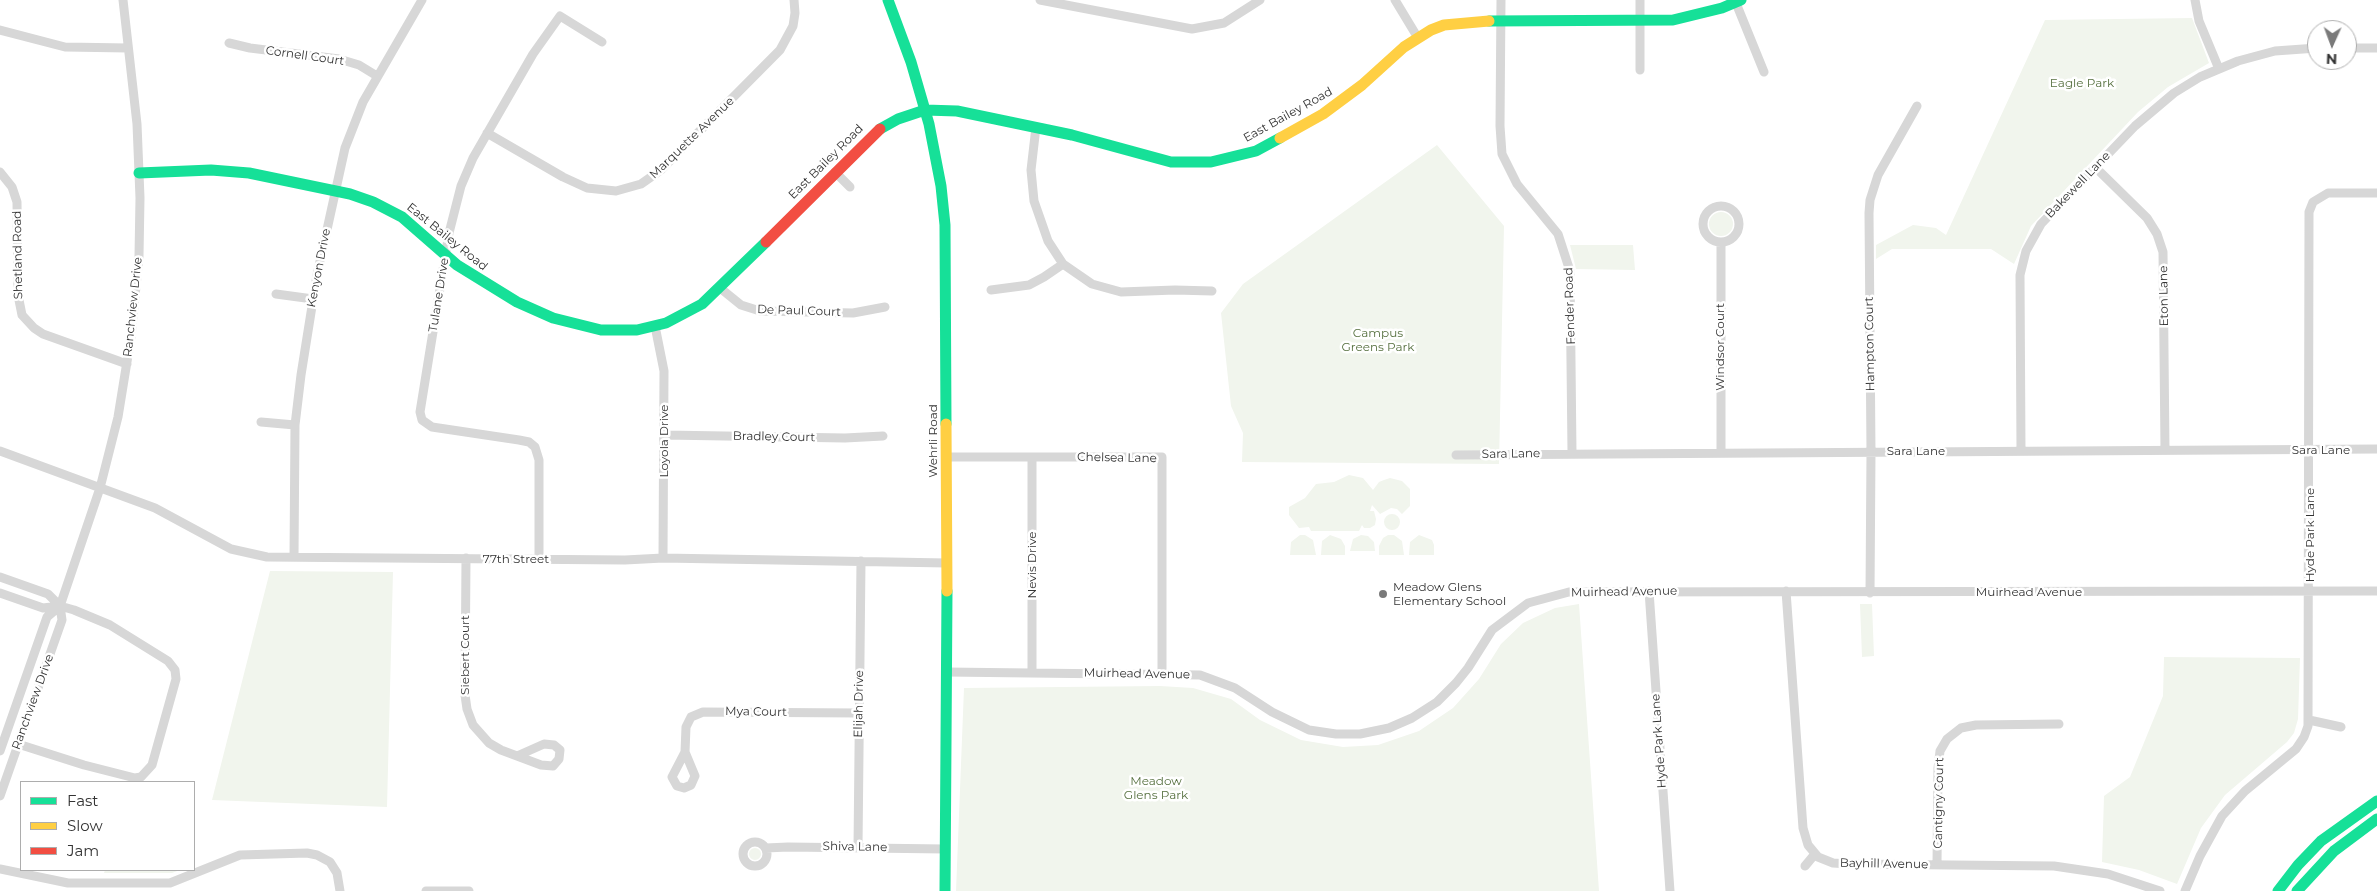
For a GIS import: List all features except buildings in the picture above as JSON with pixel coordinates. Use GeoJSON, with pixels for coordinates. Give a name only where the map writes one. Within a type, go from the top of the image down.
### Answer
{"type":"FeatureCollection","features":[{"type":"Feature","properties":{"kind":"street","name":"Ranchview Drive"},"geometry":{"type":"LineString","coordinates":[[0,796],[62,620],[60,606],[100,488],[118,417],[127,364],[135,309],[139,173],[137,124],[123,0]]}},
{"type":"Feature","properties":{"kind":"street","name":"Kenyon Drive"},"geometry":{"type":"LineString","coordinates":[[294,557],[295,425],[313,299],[335,191],[348,137],[360,108],[422,0]]}},
{"type":"Feature","properties":{"kind":"street","name":"Marquette Avenue"},"geometry":{"type":"LineString","coordinates":[[487,133],[563,178],[587,188],[616,191],[641,184],[661,170],[780,50],[793,26],[794,0]]}},
{"type":"Feature","properties":{"kind":"street","name":"Wehrli Road"},"geometry":{"type":"LineString","coordinates":[[888,0],[911,62],[925,110],[942,186],[945,224],[947,457],[945,891]]}},
{"type":"Feature","properties":{"kind":"street"},"geometry":{"type":"LineString","coordinates":[[1040,0],[1066,2],[1192,29],[1224,23],[1260,0]]}},
{"type":"Feature","properties":{"kind":"street"},"geometry":{"type":"LineString","coordinates":[[1395,0],[1418,38]]}},
{"type":"Feature","properties":{"kind":"street","name":"Fender Road"},"geometry":{"type":"LineString","coordinates":[[1501,0],[1500,126],[1502,154],[1516,184],[1558,234],[1570,271],[1572,453]]}},
{"type":"Feature","properties":{"kind":"street"},"geometry":{"type":"LineString","coordinates":[[1640,0],[1640,70]]}},
{"type":"Feature","properties":{"kind":"street"},"geometry":{"type":"LineString","coordinates":[[2195,0],[2199,21],[2218,69]]}},
{"type":"Feature","properties":{"kind":"street"},"geometry":{"type":"LineString","coordinates":[[1738,2],[1764,72]]}},
{"type":"Feature","properties":{"kind":"street","name":"East Bailey Road"},"geometry":{"type":"LineString","coordinates":[[139,173],[182,170],[232,171],[335,191],[373,202],[409,222],[457,265],[504,296],[553,318],[601,330],[637,330],[655,326],[690,311],[720,288],[876,132],[898,119],[925,110],[957,111],[1036,127],[1171,162],[1211,162],[1240,157],[1256,151],[1294,131],[1362,86],[1404,47],[1444,25],[1465,22],[1501,21],[1640,21],[1693,16],[1738,2]]}},
{"type":"Feature","properties":{"kind":"street","name":"Tulane Drive"},"geometry":{"type":"LineString","coordinates":[[539,559],[539,460],[536,447],[529,442],[519,440],[432,427],[422,420],[420,415],[446,255],[461,186],[473,158],[533,54],[560,16],[602,42]]}},
{"type":"Feature","properties":{"kind":"street"},"geometry":{"type":"LineString","coordinates":[[0,30],[64,47],[128,48]]}},
{"type":"Feature","properties":{"kind":"street","name":"Cornell Court"},"geometry":{"type":"LineString","coordinates":[[229,43],[250,48],[339,59],[359,65],[377,76]]}},
{"type":"Feature","properties":{"kind":"street"},"geometry":{"type":"LineString","coordinates":[[2357,48],[2377,48]]}},
{"type":"Feature","properties":{"kind":"street","name":"Bakewell Lane"},"geometry":{"type":"LineString","coordinates":[[2021,451],[2020,292],[2023,261],[2031,239],[2041,224],[2095,167],[2163,101],[2200,77],[2238,61],[2275,51],[2307,49]]}},
{"type":"Feature","properties":{"kind":"street","name":"Hampton Court"},"geometry":{"type":"LineString","coordinates":[[1870,593],[1870,200],[1878,175],[1917,106]]}},
{"type":"Feature","properties":{"kind":"street"},"geometry":{"type":"LineString","coordinates":[[1036,127],[1031,170],[1034,201],[1048,242],[1063,264],[1092,284],[1121,292],[1212,291]]}},
{"type":"Feature","properties":{"kind":"street","name":"Eton Lane"},"geometry":{"type":"LineString","coordinates":[[2095,167],[2147,218],[2157,234],[2163,252],[2165,450]]}},
{"type":"Feature","properties":{"kind":"street","name":"Shetland Road"},"geometry":{"type":"LineString","coordinates":[[0,172],[12,187],[17,202],[18,296],[22,315],[29,324],[43,334],[127,364]]}},
{"type":"Feature","properties":{"kind":"street"},"geometry":{"type":"LineString","coordinates":[[835,172],[850,187]]}},
{"type":"Feature","properties":{"kind":"street","name":"Hyde Park Lane"},"geometry":{"type":"LineString","coordinates":[[2185,891],[2200,856],[2222,816],[2245,791],[2296,749],[2304,737],[2309,720],[2310,207],[2317,198],[2328,193],[2377,193]]}},
{"type":"Feature","properties":{"kind":"street"},"geometry":{"type":"LineString","coordinates":[[1720,205],[1726,206],[1735,212],[1739,223],[1736,234],[1721,242],[1714,241],[1705,233],[1702,221],[1708,210],[1720,205]]}},
{"type":"Feature","properties":{"kind":"street","name":"Windsor Court"},"geometry":{"type":"LineString","coordinates":[[1721,242],[1721,452]]}},
{"type":"Feature","properties":{"kind":"street"},"geometry":{"type":"LineString","coordinates":[[991,290],[1029,285],[1063,264]]}},
{"type":"Feature","properties":{"kind":"street","name":"De Paul Court"},"geometry":{"type":"LineString","coordinates":[[720,288],[741,305],[760,312],[854,313],[885,307]]}},
{"type":"Feature","properties":{"kind":"street"},"geometry":{"type":"LineString","coordinates":[[276,294],[313,299]]}},
{"type":"Feature","properties":{"kind":"street","name":"Loyola Drive"},"geometry":{"type":"LineString","coordinates":[[655,326],[664,362],[663,558]]}},
{"type":"Feature","properties":{"kind":"street"},"geometry":{"type":"LineString","coordinates":[[261,422],[295,425]]}},
{"type":"Feature","properties":{"kind":"street","name":"Bradley Court"},"geometry":{"type":"LineString","coordinates":[[665,435],[845,438],[883,436]]}},
{"type":"Feature","properties":{"kind":"street","name":"Sara Lane"},"geometry":{"type":"LineString","coordinates":[[1456,455],[1721,452],[2377,450]]}},
{"type":"Feature","properties":{"kind":"street","name":"77th Street"},"geometry":{"type":"LineString","coordinates":[[0,451],[155,508],[214,542],[231,549],[267,557],[663,558],[947,563]]}},
{"type":"Feature","properties":{"kind":"street","name":"Chelsea Lane"},"geometry":{"type":"LineString","coordinates":[[947,457],[1162,458],[1162,673]]}},
{"type":"Feature","properties":{"kind":"street","name":"Nevis Drive"},"geometry":{"type":"LineString","coordinates":[[1032,457],[1032,672]]}},
{"type":"Feature","properties":{"kind":"street","name":"Siebert Court"},"geometry":{"type":"LineString","coordinates":[[466,558],[465,695],[467,709],[473,725],[489,743],[517,756]]}},
{"type":"Feature","properties":{"kind":"street","name":"Elijah Drive"},"geometry":{"type":"LineString","coordinates":[[858,847],[861,561]]}},
{"type":"Feature","properties":{"kind":"street"},"geometry":{"type":"LineString","coordinates":[[0,577],[48,594],[60,606],[116,628],[168,661],[175,670],[176,679],[152,766],[145,775],[135,778],[84,765],[18,744]]}},
{"type":"Feature","properties":{"kind":"street","name":"Hyde Park Lane"},"geometry":{"type":"LineString","coordinates":[[1649,591],[1670,891]]}},
{"type":"Feature","properties":{"kind":"street"},"geometry":{"type":"LineString","coordinates":[[1786,591],[1803,828],[1808,846],[1815,854],[1805,866]]}},
{"type":"Feature","properties":{"kind":"street","name":"Muirhead Avenue"},"geometry":{"type":"LineString","coordinates":[[946,672],[1162,673],[1200,675],[1247,695],[1278,716],[1309,730],[1336,734],[1360,734],[1389,728],[1412,718],[1437,702],[1468,668],[1492,630],[1528,603],[1569,592],[2377,591]]}},
{"type":"Feature","properties":{"kind":"street"},"geometry":{"type":"LineString","coordinates":[[0,593],[43,608],[60,606]]}},
{"type":"Feature","properties":{"kind":"street","name":"Ranchview Drive"},"geometry":{"type":"LineString","coordinates":[[0,752],[47,617],[60,606]]}},
{"type":"Feature","properties":{"kind":"street","name":"Mya Court"},"geometry":{"type":"LineString","coordinates":[[685,752],[686,727],[691,717],[703,712],[859,713]]}},
{"type":"Feature","properties":{"kind":"street"},"geometry":{"type":"LineString","coordinates":[[2309,720],[2341,727]]}},
{"type":"Feature","properties":{"kind":"street"},"geometry":{"type":"LineString","coordinates":[[1940,730],[1948,738],[1961,728],[1976,725],[2059,724]]}},
{"type":"Feature","properties":{"kind":"street","name":"Cantigny Court"},"geometry":{"type":"LineString","coordinates":[[1937,864],[1938,768],[1941,747],[1948,738]]}},
{"type":"Feature","properties":{"kind":"street"},"geometry":{"type":"LineString","coordinates":[[2278,891],[2298,865],[2321,841],[2377,801]]}},
{"type":"Feature","properties":{"kind":"street"},"geometry":{"type":"LineString","coordinates":[[2297,891],[2317,867],[2334,851],[2377,819]]}},
{"type":"Feature","properties":{"kind":"street","name":"Shiva Lane"},"geometry":{"type":"LineString","coordinates":[[766,848],[858,847],[945,849]]}},
{"type":"Feature","properties":{"kind":"street"},"geometry":{"type":"LineString","coordinates":[[0,869],[68,883],[156,884],[180,880],[240,855],[307,853],[317,855],[330,862],[337,873],[340,891]]}},
{"type":"Feature","properties":{"kind":"street","name":"Bayhill Avenue"},"geometry":{"type":"LineString","coordinates":[[1815,854],[1833,864],[2027,865],[2075,868],[2123,878],[2160,891]]}},
{"type":"Feature","properties":{"kind":"street"},"geometry":{"type":"LineString","coordinates":[[426,891],[469,891]]}},
{"type":"Feature","properties":{"kind":"green space","name":"Eagle Park"},"geometry":{"type":"Polygon","coordinates":[[[2192,18],[2209,63],[2168,87],[2138,112],[2031,226],[2014,264],[1991,249],[1892,249],[1876,259],[1876,245],[1913,225],[1936,228],[1946,235],[2045,20],[2192,18]]]}},
{"type":"Feature","properties":{"kind":"green space","name":"Campus Greens Park"},"geometry":{"type":"Polygon","coordinates":[[[1437,145],[1504,226],[1499,464],[1242,462],[1243,433],[1231,406],[1221,313],[1243,284],[1437,145]]]}},
{"type":"Feature","properties":{"kind":"green space"},"geometry":{"type":"Polygon","coordinates":[[[1721,212],[1726,213],[1732,219],[1732,229],[1726,235],[1721,236],[1716,235],[1710,229],[1709,224],[1710,219],[1716,213],[1721,212]]]}},
{"type":"Feature","properties":{"kind":"green space"},"geometry":{"type":"Polygon","coordinates":[[[1570,245],[1633,245],[1635,270],[1576,269],[1570,245]]]}},
{"type":"Feature","properties":{"kind":"green space"},"geometry":{"type":"Polygon","coordinates":[[[1349,475],[1363,478],[1373,490],[1379,482],[1390,478],[1402,481],[1410,489],[1410,506],[1402,514],[1397,509],[1391,508],[1380,514],[1372,505],[1370,511],[1374,511],[1375,525],[1370,528],[1364,528],[1362,525],[1359,531],[1311,531],[1309,527],[1299,528],[1289,515],[1289,507],[1305,498],[1316,484],[1334,482],[1349,475]]]}},
{"type":"Feature","properties":{"kind":"green space"},"geometry":{"type":"Polygon","coordinates":[[[1392,514],[1398,516],[1400,522],[1398,528],[1392,530],[1386,528],[1384,522],[1386,516],[1392,514]]]}},
{"type":"Feature","properties":{"kind":"green space"},"geometry":{"type":"Polygon","coordinates":[[[1300,535],[1305,535],[1313,540],[1316,555],[1290,555],[1291,542],[1300,535]]]}},
{"type":"Feature","properties":{"kind":"green space"},"geometry":{"type":"Polygon","coordinates":[[[1330,535],[1341,539],[1345,546],[1345,555],[1321,555],[1322,541],[1330,535]]]}},
{"type":"Feature","properties":{"kind":"green space"},"geometry":{"type":"Polygon","coordinates":[[[1361,535],[1368,536],[1374,542],[1375,551],[1350,551],[1353,539],[1361,535]]]}},
{"type":"Feature","properties":{"kind":"green space"},"geometry":{"type":"Polygon","coordinates":[[[1388,535],[1394,535],[1402,541],[1404,555],[1379,555],[1379,546],[1383,538],[1388,535]]]}},
{"type":"Feature","properties":{"kind":"green space"},"geometry":{"type":"Polygon","coordinates":[[[1419,535],[1432,540],[1434,555],[1409,555],[1410,542],[1419,535]]]}},
{"type":"Feature","properties":{"kind":"green space"},"geometry":{"type":"Polygon","coordinates":[[[270,571],[393,572],[387,807],[212,800],[270,571]]]}},
{"type":"Feature","properties":{"kind":"green space","name":"Meadow Glens Park"},"geometry":{"type":"Polygon","coordinates":[[[1579,604],[1599,891],[956,891],[964,688],[1160,686],[1193,688],[1231,699],[1260,720],[1301,740],[1343,747],[1378,745],[1419,731],[1453,708],[1479,679],[1501,644],[1523,623],[1555,608],[1579,604]]]}},
{"type":"Feature","properties":{"kind":"green space"},"geometry":{"type":"Polygon","coordinates":[[[1860,604],[1872,604],[1874,656],[1862,657],[1860,604]]]}},
{"type":"Feature","properties":{"kind":"green space"},"geometry":{"type":"Polygon","coordinates":[[[2164,657],[2300,658],[2298,719],[2294,733],[2287,742],[2225,795],[2201,828],[2177,884],[2139,870],[2102,862],[2104,796],[2130,777],[2163,696],[2164,657]]]}},
{"type":"Feature","properties":{"kind":"green space"},"geometry":{"type":"Polygon","coordinates":[[[753,848],[757,848],[761,854],[757,860],[753,860],[749,856],[749,852],[753,848]]]}},
{"type":"Feature","properties":{"kind":"green space"},"geometry":{"type":"Polygon","coordinates":[[[105,871],[177,871],[172,873],[104,873],[105,871]]]}},
{"type":"Feature","properties":{"kind":"traffic: fast"},"geometry":{"type":"LineString","coordinates":[[888,0],[911,62],[929,124],[941,186],[945,225],[946,424]]}},
{"type":"Feature","properties":{"kind":"traffic: fast"},"geometry":{"type":"LineString","coordinates":[[1489,21],[1673,20],[1722,8],[1741,0]]}},
{"type":"Feature","properties":{"kind":"traffic: fast"},"geometry":{"type":"LineString","coordinates":[[880,129],[898,119],[925,110],[957,111],[1072,135],[1171,162],[1211,162],[1256,151],[1280,138]]}},
{"type":"Feature","properties":{"kind":"traffic: fast"},"geometry":{"type":"LineString","coordinates":[[139,173],[211,170],[249,173],[350,194],[373,202],[402,217],[457,265],[517,302],[553,318],[601,330],[637,330],[666,323],[702,304],[766,242]]}},
{"type":"Feature","properties":{"kind":"traffic: fast"},"geometry":{"type":"LineString","coordinates":[[945,891],[947,591]]}},
{"type":"Feature","properties":{"kind":"traffic: fast"},"geometry":{"type":"LineString","coordinates":[[2278,891],[2298,865],[2321,841],[2377,801]]}},
{"type":"Feature","properties":{"kind":"traffic: fast"},"geometry":{"type":"LineString","coordinates":[[2297,891],[2334,851],[2377,819]]}},
{"type":"Feature","properties":{"kind":"traffic: slow"},"geometry":{"type":"LineString","coordinates":[[1280,138],[1323,114],[1362,85],[1404,47],[1431,30],[1444,25],[1489,21]]}},
{"type":"Feature","properties":{"kind":"traffic: slow"},"geometry":{"type":"LineString","coordinates":[[946,424],[947,591]]}},
{"type":"Feature","properties":{"kind":"traffic: jam"},"geometry":{"type":"LineString","coordinates":[[766,242],[880,129]]}},
{"type":"Feature","properties":{"kind":"place","name":"Meadow Glens Elementary School"},"geometry":{"type":"Point","coordinates":[1383,594]}}]}
